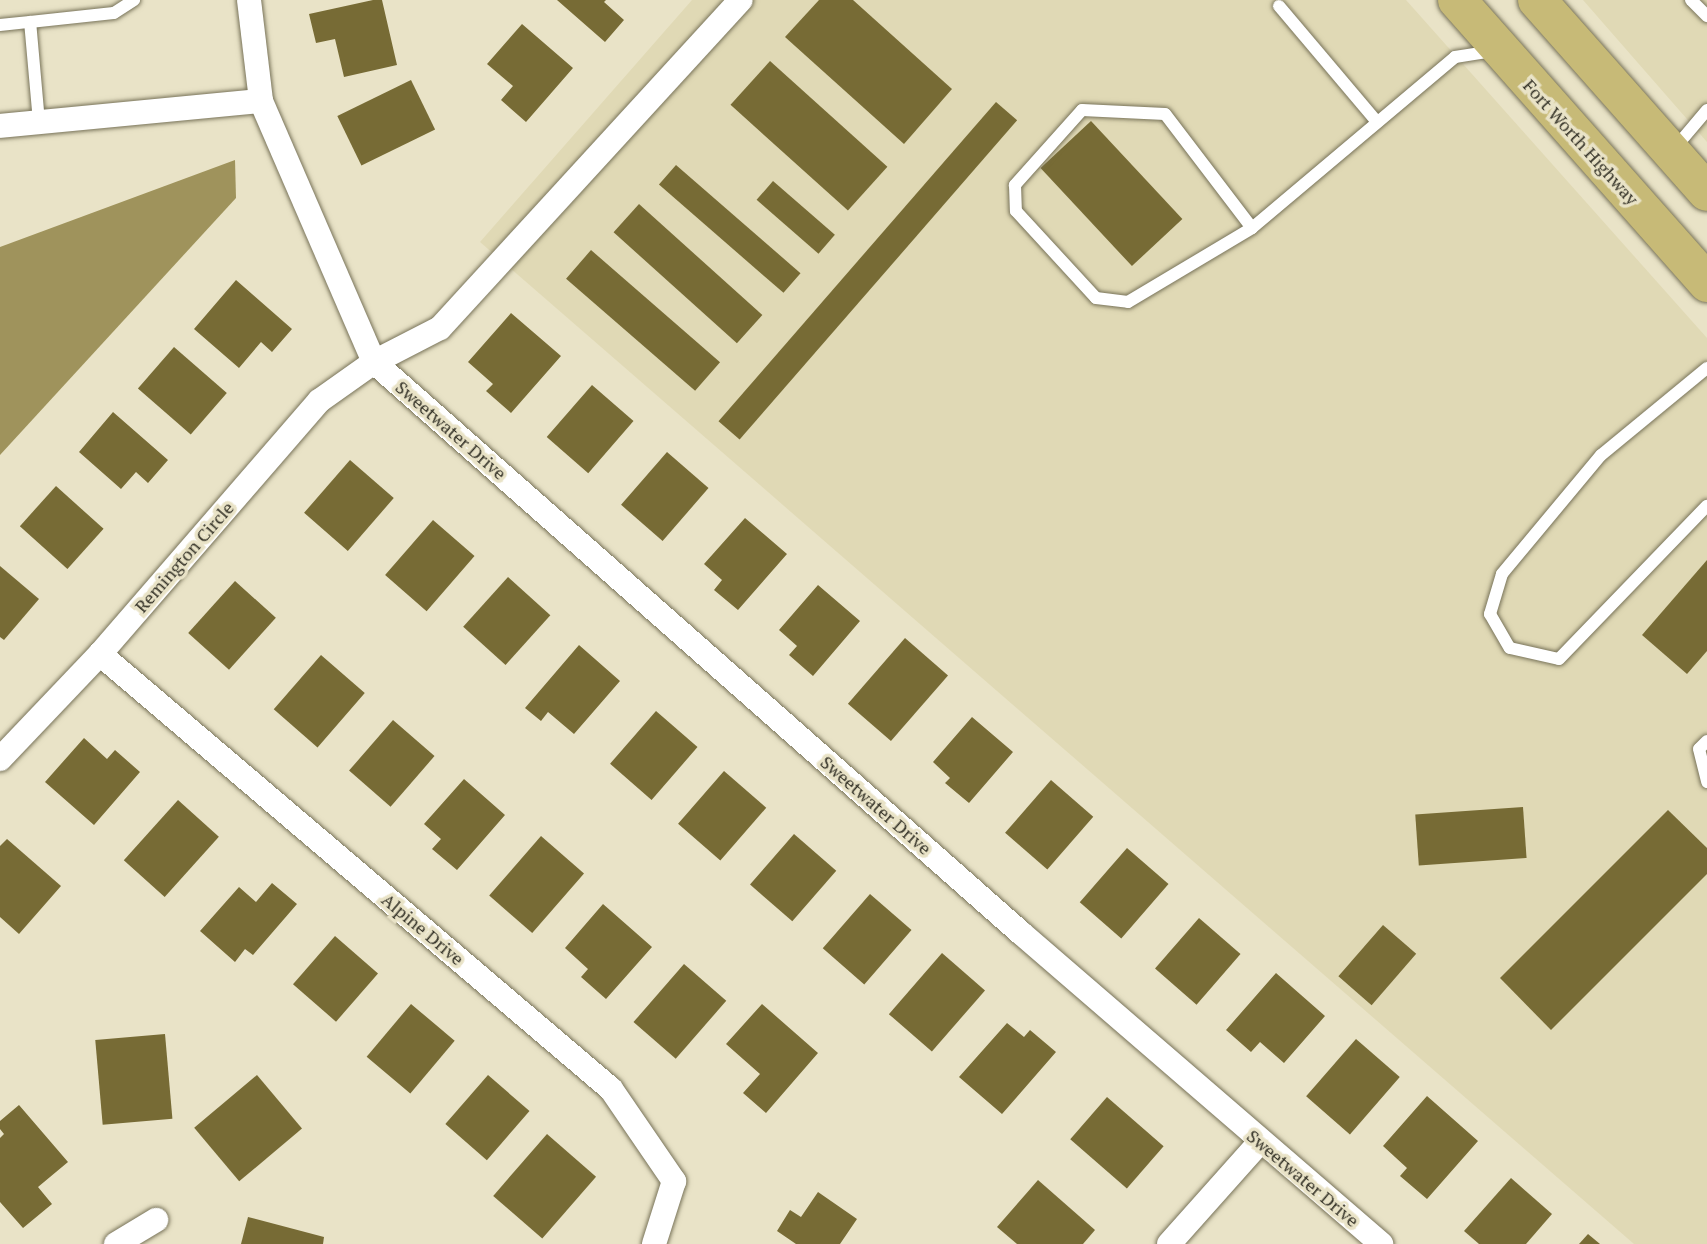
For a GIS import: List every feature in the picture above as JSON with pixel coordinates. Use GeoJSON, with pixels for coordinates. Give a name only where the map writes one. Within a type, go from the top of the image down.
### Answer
{"type":"FeatureCollection","features":[{"type":"Feature","properties":{"kind":"main road","name":"Fort Worth Highway"},"geometry":{"type":"LineString","coordinates":[[1457,0],[1707,283]]}},
{"type":"Feature","properties":{"kind":"main road"},"geometry":{"type":"LineString","coordinates":[[1500,50],[1547,3],[1707,192]]}},
{"type":"Feature","properties":{"kind":"street","name":"Sweetwater Drive"},"geometry":{"type":"LineString","coordinates":[[249,0],[261,102],[374,362],[1261,1142],[1381,1244]]}},
{"type":"Feature","properties":{"kind":"street"},"geometry":{"type":"LineString","coordinates":[[374,362],[440,328],[741,0]]}},
{"type":"Feature","properties":{"kind":"street"},"geometry":{"type":"LineString","coordinates":[[0,126],[261,102]]}},
{"type":"Feature","properties":{"kind":"street","name":"Remington Circle"},"geometry":{"type":"LineString","coordinates":[[0,759],[100,654],[319,401],[374,362]]}},
{"type":"Feature","properties":{"kind":"street","name":"Alpine Drive"},"geometry":{"type":"LineString","coordinates":[[100,654],[611,1089],[674,1181],[654,1244]]}},
{"type":"Feature","properties":{"kind":"street"},"geometry":{"type":"LineString","coordinates":[[1169,1244],[1261,1142]]}},
{"type":"Feature","properties":{"kind":"street"},"geometry":{"type":"LineString","coordinates":[[116,1244],[156,1220]]}},
{"type":"Feature","properties":{"kind":"lane"},"geometry":{"type":"LineString","coordinates":[[0,25],[114,13],[134,0]]}},
{"type":"Feature","properties":{"kind":"lane"},"geometry":{"type":"LineString","coordinates":[[1691,0],[1707,16]]}},
{"type":"Feature","properties":{"kind":"lane"},"geometry":{"type":"LineString","coordinates":[[1279,6],[1377,122]]}},
{"type":"Feature","properties":{"kind":"lane"},"geometry":{"type":"LineString","coordinates":[[30,22],[39,122]]}},
{"type":"Feature","properties":{"kind":"lane"},"geometry":{"type":"LineString","coordinates":[[1252,228],[1165,114],[1082,110],[1015,185],[1016,211],[1096,298],[1128,302],[1252,228],[1455,57],[1500,50]]}},
{"type":"Feature","properties":{"kind":"lane"},"geometry":{"type":"LineString","coordinates":[[1671,152],[1707,110]]}},
{"type":"Feature","properties":{"kind":"lane"},"geometry":{"type":"LineString","coordinates":[[1707,368],[1601,455],[1502,574],[1490,614],[1510,648],[1559,659],[1707,506]]}},
{"type":"Feature","properties":{"kind":"lane"},"geometry":{"type":"LineString","coordinates":[[1707,741],[1699,749],[1707,782]]}},
{"type":"Feature","properties":{"kind":"shaded area"},"geometry":{"type":"Polygon","coordinates":[[[692,0],[1406,0],[1707,338],[1707,1244],[1634,1244],[480,242],[692,0]]]}},
{"type":"Feature","properties":{"kind":"shaded area"},"geometry":{"type":"Polygon","coordinates":[[[1583,0],[1707,0],[1707,142],[1583,0]]]}},
{"type":"Feature","properties":{"kind":"shaded area"},"geometry":{"type":"Polygon","coordinates":[[[235,160],[236,198],[0,455],[0,247],[235,160]]]}},
{"type":"Feature","properties":{"kind":"building"},"geometry":{"type":"Polygon","coordinates":[[[382,0],[397,65],[344,77],[335,39],[316,43],[309,14],[382,0]]]}},
{"type":"Feature","properties":{"kind":"building"},"geometry":{"type":"Polygon","coordinates":[[[557,0],[606,0],[604,2],[624,20],[605,42],[557,0]]]}},
{"type":"Feature","properties":{"kind":"building"},"geometry":{"type":"Polygon","coordinates":[[[819,0],[853,0],[952,89],[904,144],[785,37],[819,0]]]}},
{"type":"Feature","properties":{"kind":"building"},"geometry":{"type":"Polygon","coordinates":[[[522,24],[573,68],[526,122],[501,100],[513,86],[487,64],[522,24]]]}},
{"type":"Feature","properties":{"kind":"building"},"geometry":{"type":"Polygon","coordinates":[[[770,61],[887,167],[848,211],[731,105],[770,61]]]}},
{"type":"Feature","properties":{"kind":"building"},"geometry":{"type":"Polygon","coordinates":[[[411,80],[435,129],[361,165],[337,116],[411,80]]]}},
{"type":"Feature","properties":{"kind":"building"},"geometry":{"type":"Polygon","coordinates":[[[996,102],[1017,120],[740,440],[718,421],[996,102]]]}},
{"type":"Feature","properties":{"kind":"building"},"geometry":{"type":"Polygon","coordinates":[[[1091,121],[1182,219],[1132,266],[1041,168],[1091,121]]]}},
{"type":"Feature","properties":{"kind":"building"},"geometry":{"type":"Polygon","coordinates":[[[676,165],[801,273],[783,293],[659,185],[676,165]]]}},
{"type":"Feature","properties":{"kind":"building"},"geometry":{"type":"Polygon","coordinates":[[[773,181],[835,235],[818,254],[757,200],[773,181]]]}},
{"type":"Feature","properties":{"kind":"building"},"geometry":{"type":"Polygon","coordinates":[[[639,204],[762,315],[737,343],[614,232],[639,204]]]}},
{"type":"Feature","properties":{"kind":"building"},"geometry":{"type":"Polygon","coordinates":[[[591,250],[720,362],[695,391],[566,279],[591,250]]]}},
{"type":"Feature","properties":{"kind":"building"},"geometry":{"type":"Polygon","coordinates":[[[236,280],[292,329],[272,352],[261,342],[239,368],[194,329],[236,280]]]}},
{"type":"Feature","properties":{"kind":"building"},"geometry":{"type":"Polygon","coordinates":[[[511,313],[561,356],[511,413],[486,391],[493,384],[468,362],[511,313]]]}},
{"type":"Feature","properties":{"kind":"building"},"geometry":{"type":"Polygon","coordinates":[[[174,347],[227,393],[191,434],[138,389],[174,347]]]}},
{"type":"Feature","properties":{"kind":"building"},"geometry":{"type":"Polygon","coordinates":[[[592,385],[634,421],[588,473],[547,437],[592,385]]]}},
{"type":"Feature","properties":{"kind":"building"},"geometry":{"type":"Polygon","coordinates":[[[113,412],[168,460],[148,483],[136,472],[121,489],[79,452],[113,412]]]}},
{"type":"Feature","properties":{"kind":"building"},"geometry":{"type":"Polygon","coordinates":[[[667,452],[709,488],[663,541],[621,505],[667,452]]]}},
{"type":"Feature","properties":{"kind":"building"},"geometry":{"type":"Polygon","coordinates":[[[350,460],[394,498],[348,551],[304,513],[350,460]]]}},
{"type":"Feature","properties":{"kind":"building"},"geometry":{"type":"Polygon","coordinates":[[[56,486],[104,529],[67,569],[20,526],[56,486]]]}},
{"type":"Feature","properties":{"kind":"building"},"geometry":{"type":"Polygon","coordinates":[[[745,518],[787,554],[738,610],[714,590],[722,580],[704,564],[745,518]]]}},
{"type":"Feature","properties":{"kind":"building"},"geometry":{"type":"Polygon","coordinates":[[[433,520],[475,556],[427,611],[385,575],[433,520]]]}},
{"type":"Feature","properties":{"kind":"building"},"geometry":{"type":"Polygon","coordinates":[[[1707,560],[1707,651],[1687,674],[1642,635],[1707,560]]]}},
{"type":"Feature","properties":{"kind":"building"},"geometry":{"type":"Polygon","coordinates":[[[0,566],[39,599],[4,640],[0,637],[0,566]]]}},
{"type":"Feature","properties":{"kind":"building"},"geometry":{"type":"Polygon","coordinates":[[[508,577],[550,615],[506,665],[463,627],[508,577]]]}},
{"type":"Feature","properties":{"kind":"building"},"geometry":{"type":"Polygon","coordinates":[[[235,581],[276,618],[229,670],[188,633],[235,581]]]}},
{"type":"Feature","properties":{"kind":"building"},"geometry":{"type":"Polygon","coordinates":[[[818,585],[860,621],[813,676],[789,655],[797,646],[779,630],[818,585]]]}},
{"type":"Feature","properties":{"kind":"building"},"geometry":{"type":"Polygon","coordinates":[[[905,638],[948,675],[891,741],[848,704],[905,638]]]}},
{"type":"Feature","properties":{"kind":"building"},"geometry":{"type":"Polygon","coordinates":[[[579,645],[620,681],[574,734],[548,712],[541,721],[525,708],[579,645]]]}},
{"type":"Feature","properties":{"kind":"building"},"geometry":{"type":"Polygon","coordinates":[[[321,655],[365,693],[318,747],[274,709],[321,655]]]}},
{"type":"Feature","properties":{"kind":"building"},"geometry":{"type":"Polygon","coordinates":[[[656,711],[698,747],[652,800],[610,764],[656,711]]]}},
{"type":"Feature","properties":{"kind":"building"},"geometry":{"type":"Polygon","coordinates":[[[972,717],[1013,752],[969,803],[945,783],[950,778],[933,762],[972,717]]]}},
{"type":"Feature","properties":{"kind":"building"},"geometry":{"type":"Polygon","coordinates":[[[393,720],[435,756],[391,807],[349,771],[393,720]]]}},
{"type":"Feature","properties":{"kind":"building"},"geometry":{"type":"Polygon","coordinates":[[[84,738],[107,759],[115,750],[140,772],[94,825],[45,782],[84,738]]]}},
{"type":"Feature","properties":{"kind":"building"},"geometry":{"type":"Polygon","coordinates":[[[724,771],[766,808],[720,861],[678,824],[724,771]]]}},
{"type":"Feature","properties":{"kind":"building"},"geometry":{"type":"Polygon","coordinates":[[[464,779],[505,815],[457,870],[432,849],[441,839],[424,824],[464,779]]]}},
{"type":"Feature","properties":{"kind":"building"},"geometry":{"type":"Polygon","coordinates":[[[1051,780],[1093,817],[1047,870],[1005,833],[1051,780]]]}},
{"type":"Feature","properties":{"kind":"building"},"geometry":{"type":"Polygon","coordinates":[[[178,800],[219,837],[165,897],[124,860],[178,800]]]}},
{"type":"Feature","properties":{"kind":"building"},"geometry":{"type":"Polygon","coordinates":[[[1523,807],[1527,858],[1419,865],[1415,815],[1523,807]]]}},
{"type":"Feature","properties":{"kind":"building"},"geometry":{"type":"Polygon","coordinates":[[[1668,810],[1707,848],[1707,874],[1551,1030],[1500,978],[1668,810]]]}},
{"type":"Feature","properties":{"kind":"building"},"geometry":{"type":"Polygon","coordinates":[[[794,834],[836,871],[792,921],[750,885],[794,834]]]}},
{"type":"Feature","properties":{"kind":"building"},"geometry":{"type":"Polygon","coordinates":[[[541,836],[584,873],[532,933],[489,896],[541,836]]]}},
{"type":"Feature","properties":{"kind":"building"},"geometry":{"type":"Polygon","coordinates":[[[7,839],[61,886],[19,934],[0,917],[0,846],[7,839]]]}},
{"type":"Feature","properties":{"kind":"building"},"geometry":{"type":"Polygon","coordinates":[[[1127,848],[1169,884],[1121,938],[1080,902],[1127,848]]]}},
{"type":"Feature","properties":{"kind":"building"},"geometry":{"type":"Polygon","coordinates":[[[272,883],[297,904],[253,955],[245,949],[235,962],[200,931],[239,887],[256,902],[272,883]]]}},
{"type":"Feature","properties":{"kind":"building"},"geometry":{"type":"Polygon","coordinates":[[[870,894],[912,930],[864,984],[823,948],[870,894]]]}},
{"type":"Feature","properties":{"kind":"building"},"geometry":{"type":"Polygon","coordinates":[[[603,904],[652,947],[606,999],[581,977],[588,969],[565,948],[603,904]]]}},
{"type":"Feature","properties":{"kind":"building"},"geometry":{"type":"Polygon","coordinates":[[[1199,918],[1241,954],[1197,1005],[1155,969],[1199,918]]]}},
{"type":"Feature","properties":{"kind":"building"},"geometry":{"type":"Polygon","coordinates":[[[1383,925],[1416,954],[1372,1005],[1338,976],[1383,925]]]}},
{"type":"Feature","properties":{"kind":"building"},"geometry":{"type":"Polygon","coordinates":[[[335,936],[378,973],[336,1022],[293,984],[335,936]]]}},
{"type":"Feature","properties":{"kind":"building"},"geometry":{"type":"Polygon","coordinates":[[[942,953],[985,990],[932,1052],[889,1014],[942,953]]]}},
{"type":"Feature","properties":{"kind":"building"},"geometry":{"type":"Polygon","coordinates":[[[684,964],[726,1001],[676,1059],[633,1022],[684,964]]]}},
{"type":"Feature","properties":{"kind":"building"},"geometry":{"type":"Polygon","coordinates":[[[1276,973],[1325,1016],[1284,1063],[1260,1042],[1251,1052],[1226,1030],[1276,973]]]}},
{"type":"Feature","properties":{"kind":"building"},"geometry":{"type":"Polygon","coordinates":[[[411,1004],[455,1041],[410,1093],[367,1057],[411,1004]]]}},
{"type":"Feature","properties":{"kind":"building"},"geometry":{"type":"Polygon","coordinates":[[[762,1004],[818,1053],[766,1113],[743,1093],[760,1074],[726,1044],[762,1004]]]}},
{"type":"Feature","properties":{"kind":"building"},"geometry":{"type":"Polygon","coordinates":[[[1007,1023],[1024,1037],[1030,1030],[1056,1052],[1002,1114],[959,1077],[1007,1023]]]}},
{"type":"Feature","properties":{"kind":"building"},"geometry":{"type":"Polygon","coordinates":[[[165,1034],[172,1119],[103,1125],[95,1040],[165,1034]]]}},
{"type":"Feature","properties":{"kind":"building"},"geometry":{"type":"Polygon","coordinates":[[[1356,1039],[1400,1077],[1350,1134],[1306,1096],[1356,1039]]]}},
{"type":"Feature","properties":{"kind":"building"},"geometry":{"type":"Polygon","coordinates":[[[257,1075],[302,1129],[239,1181],[194,1128],[257,1075]]]}},
{"type":"Feature","properties":{"kind":"building"},"geometry":{"type":"Polygon","coordinates":[[[488,1075],[530,1111],[487,1160],[445,1124],[488,1075]]]}},
{"type":"Feature","properties":{"kind":"building"},"geometry":{"type":"Polygon","coordinates":[[[1427,1096],[1478,1141],[1427,1199],[1400,1176],[1407,1168],[1383,1146],[1427,1096]]]}},
{"type":"Feature","properties":{"kind":"building"},"geometry":{"type":"Polygon","coordinates":[[[1107,1097],[1164,1146],[1127,1188],[1070,1139],[1107,1097]]]}},
{"type":"Feature","properties":{"kind":"building"},"geometry":{"type":"Polygon","coordinates":[[[19,1105],[68,1162],[38,1187],[52,1204],[23,1228],[0,1202],[0,1138],[4,1134],[0,1129],[0,1121],[19,1105]]]}},
{"type":"Feature","properties":{"kind":"building"},"geometry":{"type":"Polygon","coordinates":[[[547,1134],[596,1177],[542,1239],[493,1196],[547,1134]]]}},
{"type":"Feature","properties":{"kind":"building"},"geometry":{"type":"Polygon","coordinates":[[[1511,1178],[1552,1214],[1526,1244],[1479,1244],[1464,1231],[1511,1178]]]}},
{"type":"Feature","properties":{"kind":"building"},"geometry":{"type":"Polygon","coordinates":[[[1038,1180],[1095,1230],[1083,1244],[1017,1244],[997,1227],[1038,1180]]]}},
{"type":"Feature","properties":{"kind":"building"},"geometry":{"type":"Polygon","coordinates":[[[818,1192],[857,1219],[840,1244],[796,1244],[777,1231],[790,1210],[801,1217],[818,1192]]]}},
{"type":"Feature","properties":{"kind":"building"},"geometry":{"type":"Polygon","coordinates":[[[248,1217],[324,1237],[323,1244],[241,1244],[248,1217]]]}},
{"type":"Feature","properties":{"kind":"building"},"geometry":{"type":"Polygon","coordinates":[[[1588,1234],[1600,1244],[1579,1244],[1588,1234]]]}}]}
